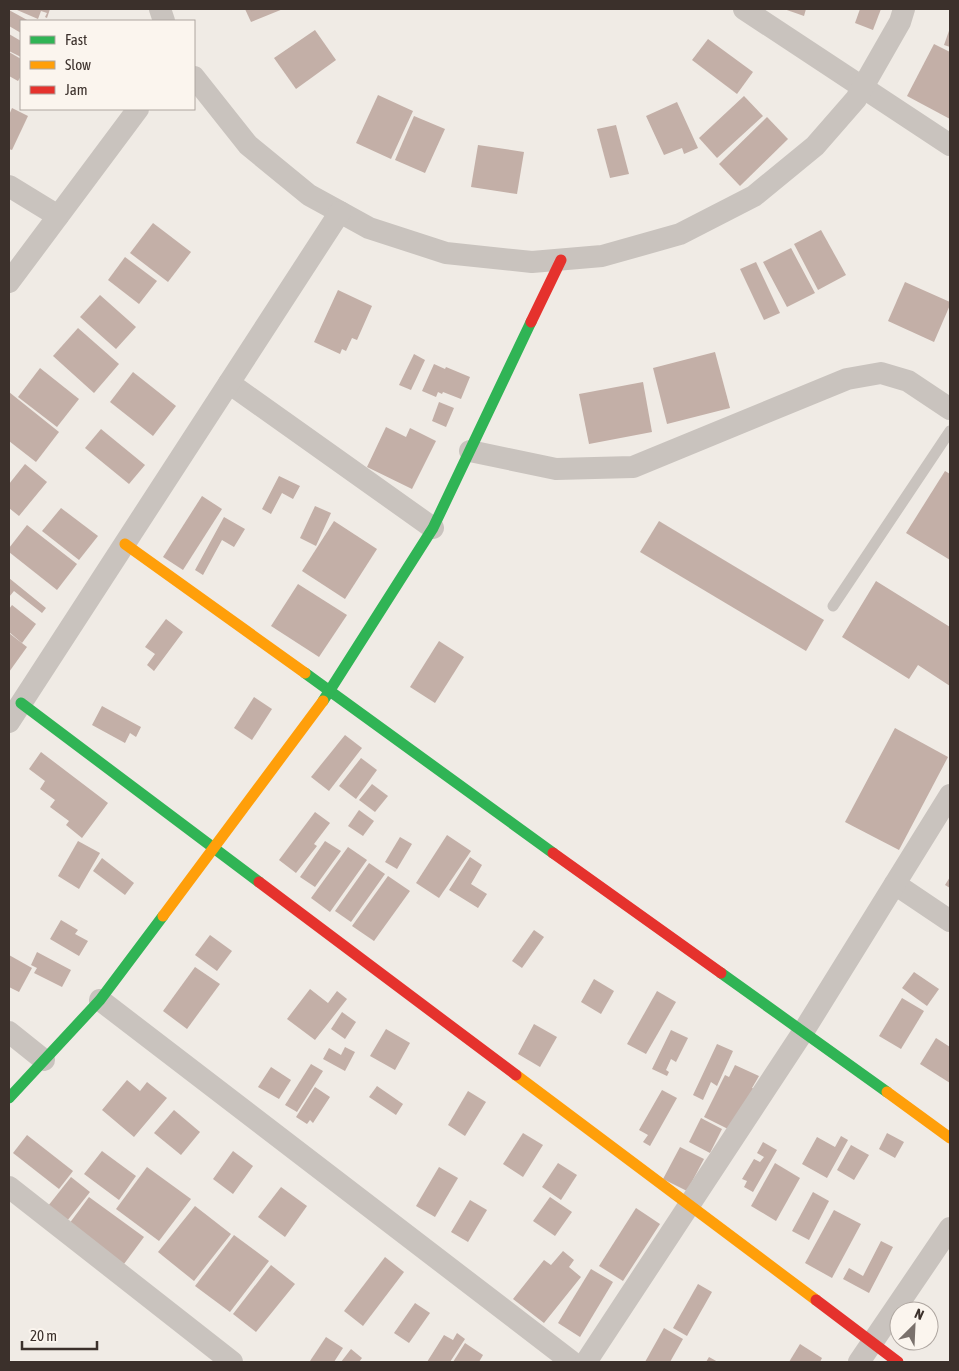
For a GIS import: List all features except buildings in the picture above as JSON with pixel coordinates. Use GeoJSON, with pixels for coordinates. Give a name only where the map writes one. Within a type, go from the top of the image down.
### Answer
{"type":"FeatureCollection","features":[{"type":"Feature","properties":{"kind":"street"},"geometry":{"type":"LineString","coordinates":[[744,9],[950,146]]}},
{"type":"Feature","properties":{"kind":"street"},"geometry":{"type":"LineString","coordinates":[[195,78],[248,145],[310,195],[369,228],[446,253],[532,262],[602,256],[680,234],[754,196],[815,146],[856,99],[900,22],[904,9]]}},
{"type":"Feature","properties":{"kind":"street"},"geometry":{"type":"LineString","coordinates":[[9,282],[137,110]]}},
{"type":"Feature","properties":{"kind":"street"},"geometry":{"type":"LineString","coordinates":[[9,186],[58,216]]}},
{"type":"Feature","properties":{"kind":"street"},"geometry":{"type":"LineString","coordinates":[[9,722],[340,212]]}},
{"type":"Feature","properties":{"kind":"street"},"geometry":{"type":"LineString","coordinates":[[9,1098],[100,1000],[329,692],[433,528],[561,260]]}},
{"type":"Feature","properties":{"kind":"street"},"geometry":{"type":"LineString","coordinates":[[470,451],[556,469],[633,467],[847,379],[881,373],[908,381],[950,409]]}},
{"type":"Feature","properties":{"kind":"street"},"geometry":{"type":"LineString","coordinates":[[229,383],[433,528]]}},
{"type":"Feature","properties":{"kind":"street"},"geometry":{"type":"LineString","coordinates":[[124,544],[950,1138]]}},
{"type":"Feature","properties":{"kind":"street"},"geometry":{"type":"LineString","coordinates":[[21,703],[898,1362]]}},
{"type":"Feature","properties":{"kind":"street"},"geometry":{"type":"LineString","coordinates":[[586,1362],[803,1032],[950,795]]}},
{"type":"Feature","properties":{"kind":"street"},"geometry":{"type":"LineString","coordinates":[[895,884],[950,921]]}},
{"type":"Feature","properties":{"kind":"street"},"geometry":{"type":"LineString","coordinates":[[100,1000],[572,1362]]}},
{"type":"Feature","properties":{"kind":"street"},"geometry":{"type":"LineString","coordinates":[[9,1032],[44,1060]]}},
{"type":"Feature","properties":{"kind":"street"},"geometry":{"type":"LineString","coordinates":[[9,1186],[232,1362]]}},
{"type":"Feature","properties":{"kind":"street"},"geometry":{"type":"LineString","coordinates":[[859,1362],[950,1228]]}},
{"type":"Feature","properties":{"kind":"lane"},"geometry":{"type":"LineString","coordinates":[[833,606],[950,431]]}},
{"type":"Feature","properties":{"kind":"traffic: fast"},"geometry":{"type":"LineString","coordinates":[[323,701],[433,528],[531,322]]}},
{"type":"Feature","properties":{"kind":"traffic: fast"},"geometry":{"type":"LineString","coordinates":[[305,673],[553,853]]}},
{"type":"Feature","properties":{"kind":"traffic: fast"},"geometry":{"type":"LineString","coordinates":[[21,703],[259,882]]}},
{"type":"Feature","properties":{"kind":"traffic: fast"},"geometry":{"type":"LineString","coordinates":[[9,1098],[100,1000],[163,916]]}},
{"type":"Feature","properties":{"kind":"traffic: fast"},"geometry":{"type":"LineString","coordinates":[[721,973],[887,1092]]}},
{"type":"Feature","properties":{"kind":"traffic: slow"},"geometry":{"type":"LineString","coordinates":[[125,544],[305,673]]}},
{"type":"Feature","properties":{"kind":"traffic: slow"},"geometry":{"type":"LineString","coordinates":[[163,916],[323,701]]}},
{"type":"Feature","properties":{"kind":"traffic: slow"},"geometry":{"type":"LineString","coordinates":[[516,1075],[816,1300]]}},
{"type":"Feature","properties":{"kind":"traffic: slow"},"geometry":{"type":"LineString","coordinates":[[887,1092],[950,1138]]}},
{"type":"Feature","properties":{"kind":"traffic: jam"},"geometry":{"type":"LineString","coordinates":[[531,322],[561,260]]}},
{"type":"Feature","properties":{"kind":"traffic: jam"},"geometry":{"type":"LineString","coordinates":[[553,853],[721,973]]}},
{"type":"Feature","properties":{"kind":"traffic: jam"},"geometry":{"type":"LineString","coordinates":[[259,882],[516,1075]]}},
{"type":"Feature","properties":{"kind":"traffic: jam"},"geometry":{"type":"LineString","coordinates":[[816,1300],[898,1362]]}}]}
